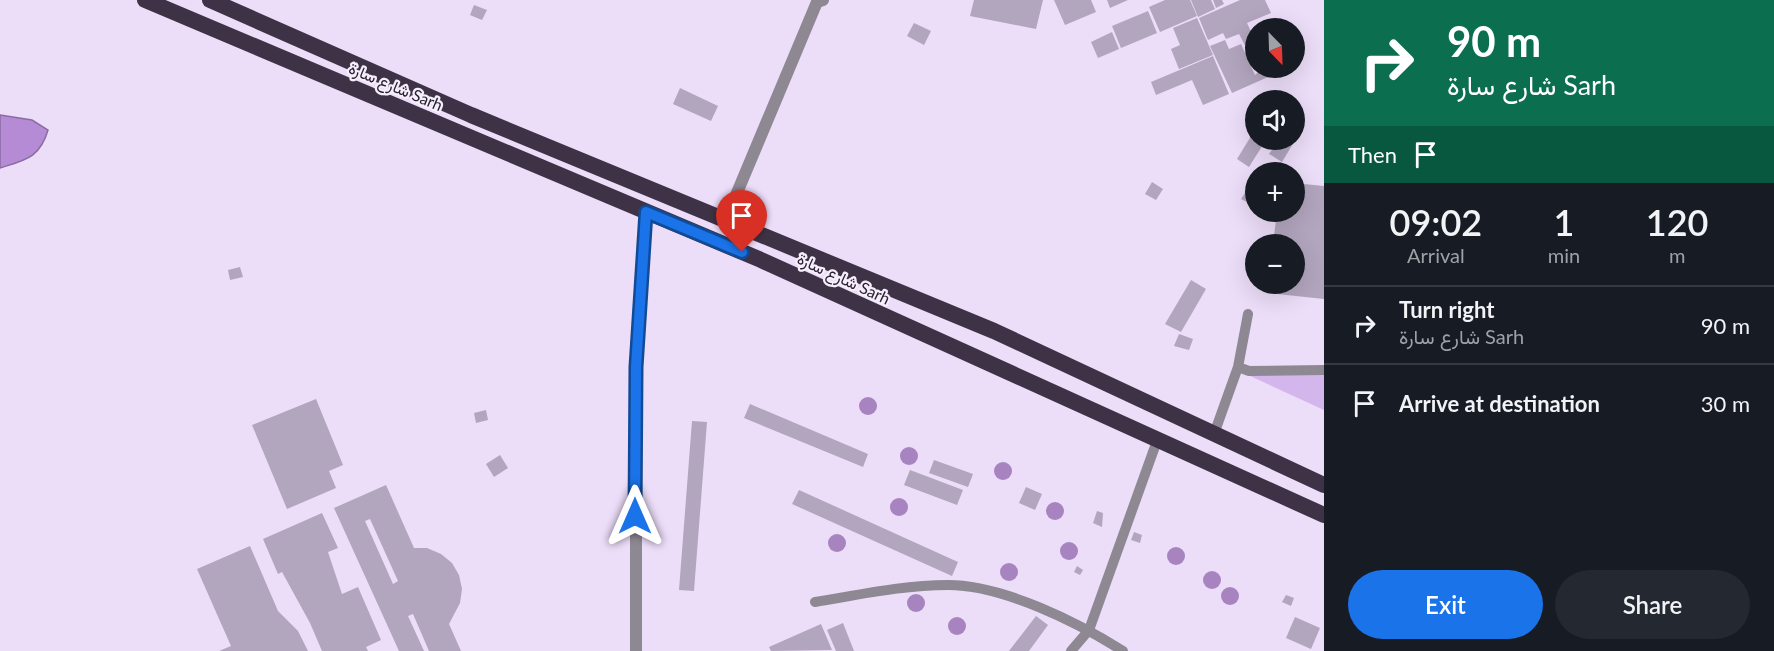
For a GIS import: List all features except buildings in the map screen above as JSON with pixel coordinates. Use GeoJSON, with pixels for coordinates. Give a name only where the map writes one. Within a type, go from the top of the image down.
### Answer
{"type":"FeatureCollection","features":[{"type":"Feature","properties":{"kind":"highway","name":"شارع سارة Sarh"},"geometry":{"type":"LineString","coordinates":[[144,0],[761,260],[1324,515]]}},
{"type":"Feature","properties":{"kind":"highway","name":"شارع سارة Sarh"},"geometry":{"type":"LineString","coordinates":[[210,0],[471,115],[994,331],[1324,485]]}},
{"type":"Feature","properties":{"kind":"street"},"geometry":{"type":"LineString","coordinates":[[726,219],[817,1]]}},
{"type":"Feature","properties":{"kind":"street"},"geometry":{"type":"LineString","coordinates":[[636,651],[636,367],[646,212]]}},
{"type":"Feature","properties":{"kind":"lane"},"geometry":{"type":"LineString","coordinates":[[1214,434],[1238,367],[1248,314]]}},
{"type":"Feature","properties":{"kind":"lane"},"geometry":{"type":"LineString","coordinates":[[1238,367],[1250,370],[1324,370]]}},
{"type":"Feature","properties":{"kind":"lane"},"geometry":{"type":"LineString","coordinates":[[1071,651],[1089,630],[1158,438]]}},
{"type":"Feature","properties":{"kind":"lane"},"geometry":{"type":"LineString","coordinates":[[815,602],[911,587],[950,585],[989,592],[1042,608],[1089,630],[1122,651]]}},
{"type":"Feature","properties":{"kind":"shaded area"},"geometry":{"type":"Polygon","coordinates":[[[0,115],[32,120],[48,130],[41,147],[36,152],[24,160],[0,168],[0,115]]]}},
{"type":"Feature","properties":{"kind":"shaded area"},"geometry":{"type":"Polygon","coordinates":[[[1248,375],[1324,375],[1324,410],[1248,375]]]}},
{"type":"Feature","properties":{"kind":"route"},"geometry":{"type":"LineString","coordinates":[[635,516],[636,367],[646,212],[742,252]]}}]}
